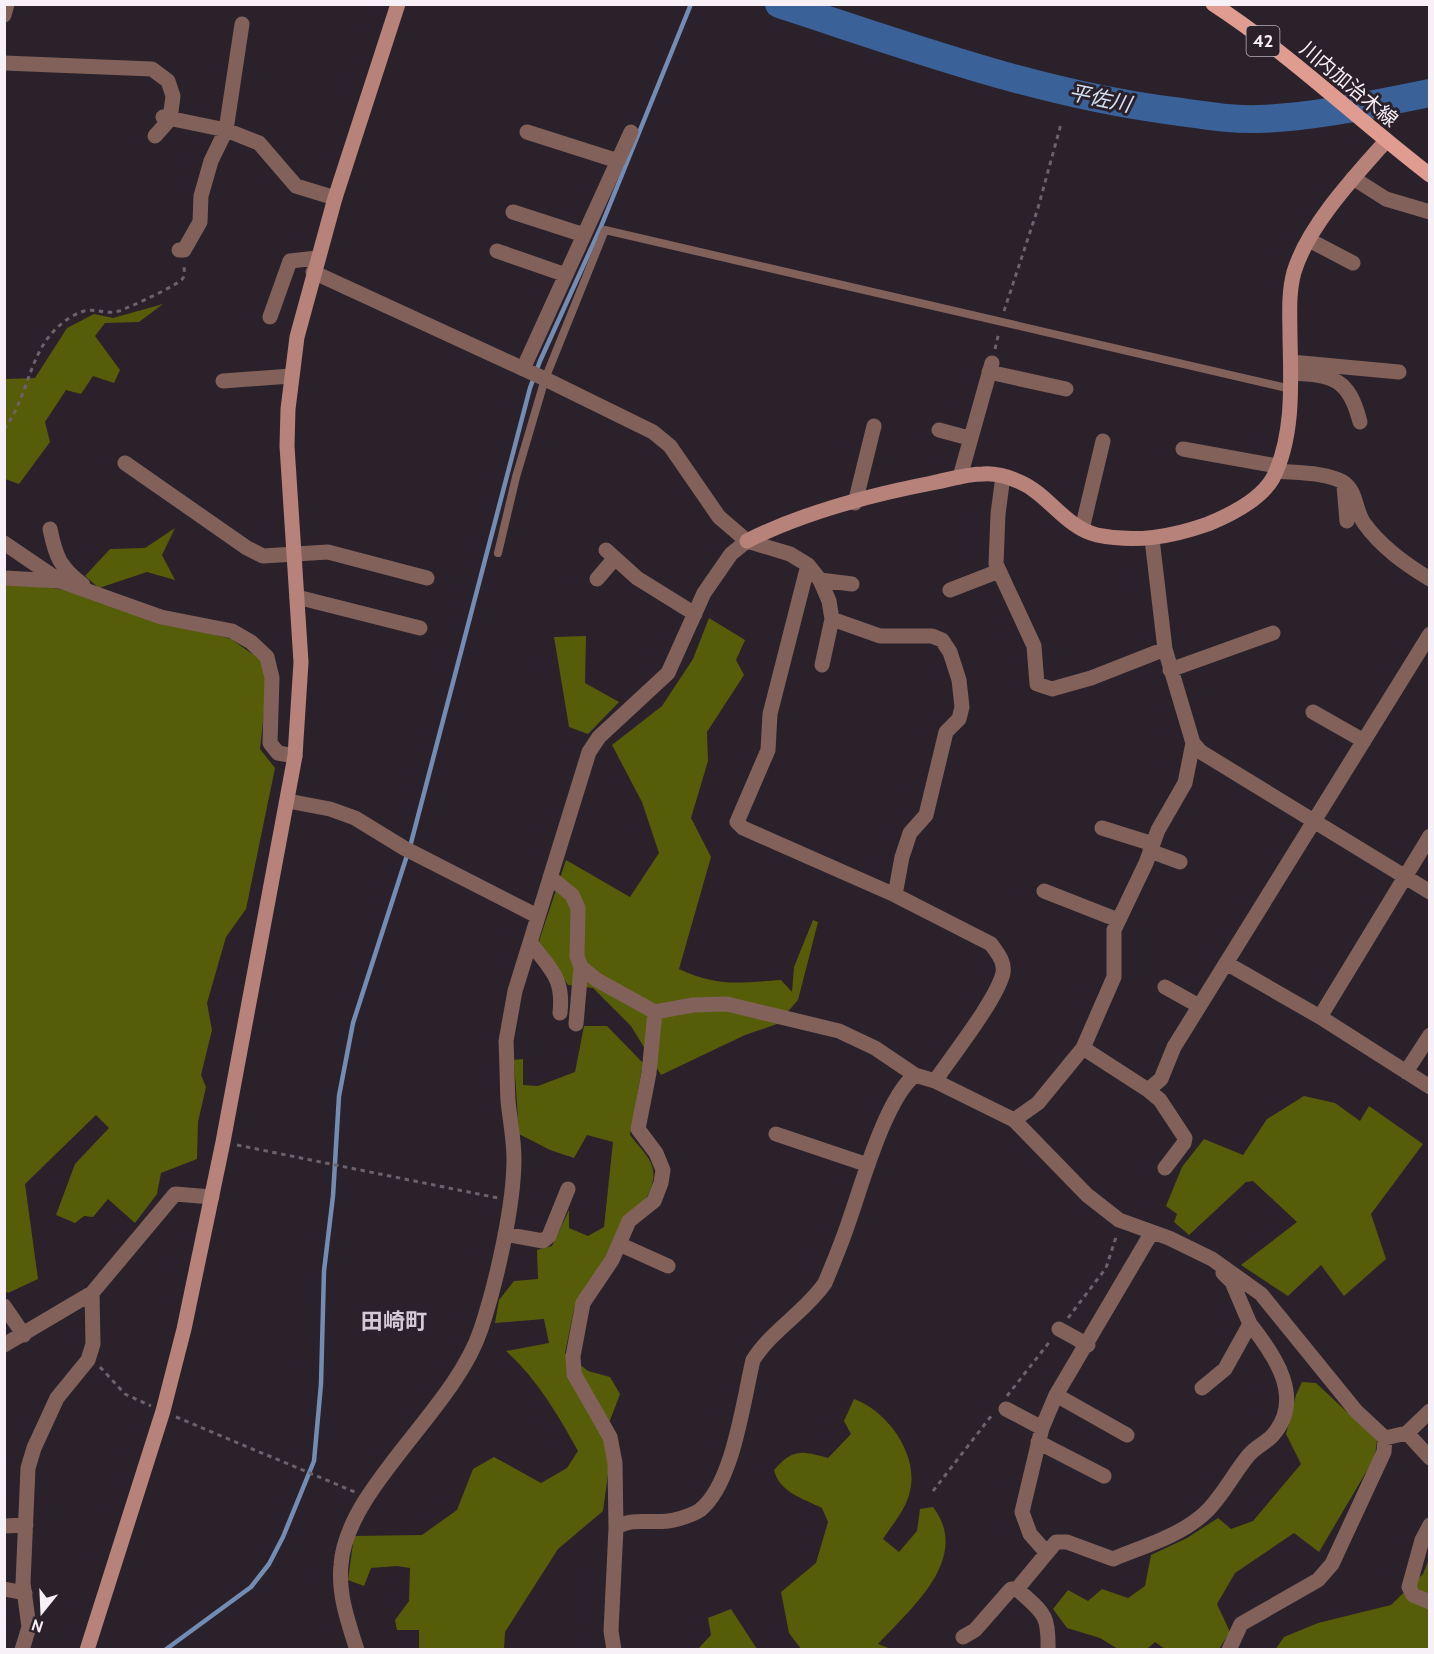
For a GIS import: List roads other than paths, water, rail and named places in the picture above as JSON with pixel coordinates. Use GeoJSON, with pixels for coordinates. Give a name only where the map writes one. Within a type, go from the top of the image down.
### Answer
{"type":"FeatureCollection","features":[{"type":"Feature","properties":{"kind":"main road","name":"川内加治木線"},"geometry":{"type":"LineString","coordinates":[[1213,4],[1314,78],[1381,137],[1430,175]]}},
{"type":"Feature","properties":{"kind":"street"},"geometry":{"type":"LineString","coordinates":[[4,15],[7,4]]}},
{"type":"Feature","properties":{"kind":"street"},"geometry":{"type":"LineString","coordinates":[[87,1650],[163,1411],[184,1329],[223,1142],[288,801],[296,756],[301,662],[292,552],[287,446],[291,376],[297,337],[315,265],[398,4]]}},
{"type":"Feature","properties":{"kind":"street"},"geometry":{"type":"LineString","coordinates":[[181,250],[200,222],[201,196],[211,160],[226,130],[242,24]]}},
{"type":"Feature","properties":{"kind":"street"},"geometry":{"type":"LineString","coordinates":[[4,63],[152,69],[168,81],[173,96],[155,136]]}},
{"type":"Feature","properties":{"kind":"street"},"geometry":{"type":"LineString","coordinates":[[165,118],[226,130],[259,143],[296,186],[335,198]]}},
{"type":"Feature","properties":{"kind":"street"},"geometry":{"type":"LineString","coordinates":[[527,132],[618,161]]}},
{"type":"Feature","properties":{"kind":"street"},"geometry":{"type":"LineString","coordinates":[[535,374],[566,275],[631,132]]}},
{"type":"Feature","properties":{"kind":"street"},"geometry":{"type":"LineString","coordinates":[[357,1650],[344,1609],[341,1564],[350,1531],[368,1497],[450,1390],[465,1366],[482,1328],[505,1234],[514,1160],[506,1041],[514,991],[589,752],[599,737],[668,673],[704,593],[731,554],[747,541],[774,527],[903,489],[984,474],[1003,476],[1023,483],[1082,530],[1113,538],[1152,540],[1195,528],[1227,515],[1253,499],[1272,480],[1288,422],[1291,389],[1289,297],[1294,272],[1309,240],[1381,137]]}},
{"type":"Feature","properties":{"kind":"street"},"geometry":{"type":"LineString","coordinates":[[1353,178],[1386,199],[1430,212]]}},
{"type":"Feature","properties":{"kind":"street"},"geometry":{"type":"LineString","coordinates":[[513,212],[584,235]]}},
{"type":"Feature","properties":{"kind":"street"},"geometry":{"type":"LineString","coordinates":[[1309,240],[1353,263]]}},
{"type":"Feature","properties":{"kind":"street"},"geometry":{"type":"LineString","coordinates":[[497,251],[566,275]]}},
{"type":"Feature","properties":{"kind":"street"},"geometry":{"type":"LineString","coordinates":[[270,317],[290,261],[315,265],[653,432],[670,446],[719,517],[747,541],[790,554],[808,565],[820,580],[830,601],[832,618],[822,665]]}},
{"type":"Feature","properties":{"kind":"street"},"geometry":{"type":"LineString","coordinates":[[960,477],[969,438],[991,367],[1066,389]]}},
{"type":"Feature","properties":{"kind":"street"},"geometry":{"type":"LineString","coordinates":[[1291,367],[1399,372]]}},
{"type":"Feature","properties":{"kind":"street"},"geometry":{"type":"LineString","coordinates":[[1291,367],[1324,374],[1338,381],[1355,401],[1360,422]]}},
{"type":"Feature","properties":{"kind":"street"},"geometry":{"type":"LineString","coordinates":[[223,381],[291,376]]}},
{"type":"Feature","properties":{"kind":"street"},"geometry":{"type":"LineString","coordinates":[[855,503],[874,426]]}},
{"type":"Feature","properties":{"kind":"street"},"geometry":{"type":"LineString","coordinates":[[939,430],[969,438]]}},
{"type":"Feature","properties":{"kind":"street"},"geometry":{"type":"LineString","coordinates":[[1082,530],[1103,441]]}},
{"type":"Feature","properties":{"kind":"street"},"geometry":{"type":"LineString","coordinates":[[1183,449],[1328,477],[1343,482],[1352,490],[1362,521],[1400,562],[1430,579]]}},
{"type":"Feature","properties":{"kind":"street"},"geometry":{"type":"LineString","coordinates":[[125,463],[247,549],[263,556],[292,552],[328,552],[427,578]]}},
{"type":"Feature","properties":{"kind":"street"},"geometry":{"type":"LineString","coordinates":[[1003,476],[998,514],[996,564],[1034,646],[1037,684],[1052,689],[1091,678],[1165,649]]}},
{"type":"Feature","properties":{"kind":"street"},"geometry":{"type":"LineString","coordinates":[[1343,482],[1347,521]]}},
{"type":"Feature","properties":{"kind":"street"},"geometry":{"type":"LineString","coordinates":[[50,529],[56,554],[64,570],[94,595]]}},
{"type":"Feature","properties":{"kind":"street"},"geometry":{"type":"LineString","coordinates":[[1152,540],[1165,649],[1193,743],[1202,752],[1430,891]]}},
{"type":"Feature","properties":{"kind":"street"},"geometry":{"type":"LineString","coordinates":[[4,543],[60,581],[94,595],[161,617],[232,632],[251,642],[267,657],[272,678],[270,743],[278,753],[296,756]]}},
{"type":"Feature","properties":{"kind":"street"},"geometry":{"type":"LineString","coordinates":[[597,579],[611,554],[637,578],[695,614]]}},
{"type":"Feature","properties":{"kind":"street"},"geometry":{"type":"LineString","coordinates":[[808,565],[770,714],[768,750],[736,822],[743,828],[895,895],[991,944],[1001,958],[1003,972],[995,992],[935,1081]]}},
{"type":"Feature","properties":{"kind":"street"},"geometry":{"type":"LineString","coordinates":[[950,590],[999,571]]}},
{"type":"Feature","properties":{"kind":"street"},"geometry":{"type":"LineString","coordinates":[[4,578],[60,581]]}},
{"type":"Feature","properties":{"kind":"street"},"geometry":{"type":"LineString","coordinates":[[820,580],[852,584]]}},
{"type":"Feature","properties":{"kind":"street"},"geometry":{"type":"LineString","coordinates":[[297,597],[420,628]]}},
{"type":"Feature","properties":{"kind":"street"},"geometry":{"type":"LineString","coordinates":[[832,618],[880,636],[932,636],[942,640],[950,652],[959,680],[962,706],[959,719],[946,732],[926,815],[910,833],[902,857],[895,895]]}},
{"type":"Feature","properties":{"kind":"street"},"geometry":{"type":"LineString","coordinates":[[1170,670],[1273,633]]}},
{"type":"Feature","properties":{"kind":"street"},"geometry":{"type":"LineString","coordinates":[[1148,1090],[1161,1079],[1174,1047],[1430,634]]}},
{"type":"Feature","properties":{"kind":"street"},"geometry":{"type":"LineString","coordinates":[[1313,712],[1364,741]]}},
{"type":"Feature","properties":{"kind":"street"},"geometry":{"type":"LineString","coordinates":[[1014,1120],[1038,1103],[1083,1048],[1114,977],[1114,930],[1158,830],[1185,783],[1193,743]]}},
{"type":"Feature","properties":{"kind":"street"},"geometry":{"type":"LineString","coordinates":[[288,801],[330,809],[355,818],[409,850],[537,916]]}},
{"type":"Feature","properties":{"kind":"street"},"geometry":{"type":"LineString","coordinates":[[1102,828],[1180,862]]}},
{"type":"Feature","properties":{"kind":"street"},"geometry":{"type":"LineString","coordinates":[[1320,1017],[1430,836]]}},
{"type":"Feature","properties":{"kind":"street"},"geometry":{"type":"LineString","coordinates":[[549,877],[572,895],[578,908],[577,956],[581,967],[576,1024]]}},
{"type":"Feature","properties":{"kind":"street"},"geometry":{"type":"LineString","coordinates":[[1044,891],[1118,920]]}},
{"type":"Feature","properties":{"kind":"street"},"geometry":{"type":"LineString","coordinates":[[530,942],[557,978],[562,992],[560,1013]]}},
{"type":"Feature","properties":{"kind":"street"},"geometry":{"type":"LineString","coordinates":[[1226,963],[1320,1017],[1430,1088]]}},
{"type":"Feature","properties":{"kind":"street"},"geometry":{"type":"LineString","coordinates":[[581,967],[597,980],[654,1012],[693,1005],[727,1004],[839,1031],[875,1048],[915,1075],[935,1081],[1014,1120],[1087,1195],[1122,1221],[1212,1259],[1260,1294],[1356,1411],[1385,1438]]}},
{"type":"Feature","properties":{"kind":"street"},"geometry":{"type":"LineString","coordinates":[[1165,987],[1199,1006]]}},
{"type":"Feature","properties":{"kind":"street"},"geometry":{"type":"LineString","coordinates":[[614,1650],[610,1631],[616,1528],[615,1463],[610,1437],[574,1374],[573,1356],[583,1303],[617,1248],[629,1221],[654,1201],[661,1183],[663,1170],[656,1153],[638,1129],[649,1073],[654,1012]]}},
{"type":"Feature","properties":{"kind":"street"},"geometry":{"type":"LineString","coordinates":[[1406,1072],[1430,1035]]}},
{"type":"Feature","properties":{"kind":"street"},"geometry":{"type":"LineString","coordinates":[[1083,1048],[1160,1100],[1185,1138],[1184,1143],[1165,1168]]}},
{"type":"Feature","properties":{"kind":"street"},"geometry":{"type":"LineString","coordinates":[[616,1528],[625,1521],[671,1521],[698,1512],[713,1497],[724,1479],[753,1360],[763,1344],[815,1297],[825,1283],[868,1165],[905,1084],[915,1075]]}},
{"type":"Feature","properties":{"kind":"street"},"geometry":{"type":"LineString","coordinates":[[776,1134],[868,1165]]}},
{"type":"Feature","properties":{"kind":"street"},"geometry":{"type":"LineString","coordinates":[[505,1234],[543,1241],[549,1236],[568,1189]]}},
{"type":"Feature","properties":{"kind":"street"},"geometry":{"type":"LineString","coordinates":[[4,1345],[92,1293],[175,1194],[212,1197]]}},
{"type":"Feature","properties":{"kind":"street"},"geometry":{"type":"LineString","coordinates":[[1046,1552],[1030,1534],[1022,1512],[1040,1435],[1056,1395],[1088,1345],[1152,1232]]}},
{"type":"Feature","properties":{"kind":"street"},"geometry":{"type":"LineString","coordinates":[[617,1248],[668,1266]]}},
{"type":"Feature","properties":{"kind":"street"},"geometry":{"type":"LineString","coordinates":[[617,1248],[652,1268]]}},
{"type":"Feature","properties":{"kind":"street"},"geometry":{"type":"LineString","coordinates":[[1017,1589],[1038,1567],[1046,1552],[1056,1542],[1067,1542],[1113,1559],[1190,1526],[1208,1510],[1250,1453],[1273,1435],[1282,1418],[1287,1395],[1280,1366],[1250,1324],[1232,1282],[1212,1259]]}},
{"type":"Feature","properties":{"kind":"street"},"geometry":{"type":"LineString","coordinates":[[22,1650],[29,1627],[11,1592],[26,1526],[28,1468],[34,1448],[57,1398],[88,1360],[93,1344],[92,1293]]}},
{"type":"Feature","properties":{"kind":"street"},"geometry":{"type":"LineString","coordinates":[[4,1306],[24,1335]]}},
{"type":"Feature","properties":{"kind":"street"},"geometry":{"type":"LineString","coordinates":[[1202,1388],[1225,1368],[1250,1324]]}},
{"type":"Feature","properties":{"kind":"street"},"geometry":{"type":"LineString","coordinates":[[1059,1329],[1088,1345]]}},
{"type":"Feature","properties":{"kind":"street"},"geometry":{"type":"LineString","coordinates":[[1056,1395],[1127,1435]]}},
{"type":"Feature","properties":{"kind":"street"},"geometry":{"type":"LineString","coordinates":[[1002,1407],[1040,1435],[1104,1476]]}},
{"type":"Feature","properties":{"kind":"street"},"geometry":{"type":"LineString","coordinates":[[1385,1438],[1407,1433],[1430,1411]]}},
{"type":"Feature","properties":{"kind":"street"},"geometry":{"type":"LineString","coordinates":[[1407,1433],[1430,1458]]}},
{"type":"Feature","properties":{"kind":"street"},"geometry":{"type":"LineString","coordinates":[[1229,1650],[1241,1624],[1318,1580],[1332,1564],[1384,1452],[1385,1438]]}},
{"type":"Feature","properties":{"kind":"street"},"geometry":{"type":"LineString","coordinates":[[1430,1525],[1422,1540],[1409,1587],[1413,1595],[1430,1602]]}},
{"type":"Feature","properties":{"kind":"street"},"geometry":{"type":"LineString","coordinates":[[4,1526],[26,1526]]}},
{"type":"Feature","properties":{"kind":"street"},"geometry":{"type":"LineString","coordinates":[[963,1637],[975,1630],[1011,1589],[1017,1589],[1045,1616],[1049,1625],[1048,1650]]}},
{"type":"Feature","properties":{"kind":"lane"},"geometry":{"type":"LineString","coordinates":[[498,553],[516,477],[535,374],[605,230],[1291,389]]}},
{"type":"Feature","properties":{"kind":"waterway"},"geometry":{"type":"LineString","coordinates":[[165,1650],[251,1587],[269,1564],[283,1537],[314,1461],[321,1384],[324,1271],[333,1196],[339,1096],[353,1023],[411,843],[530,388],[600,229],[691,4]]}},
{"type":"Feature","properties":{"kind":"waterway","name":"平佐川"},"geometry":{"type":"LineString","coordinates":[[779,4],[925,52],[1023,81],[1123,103],[1205,116],[1248,119],[1302,116],[1430,93]]}},
{"type":"Feature","properties":{"kind":"district","name":"田崎町"},"geometry":{"type":"Point","coordinates":[394,1321]}}]}
